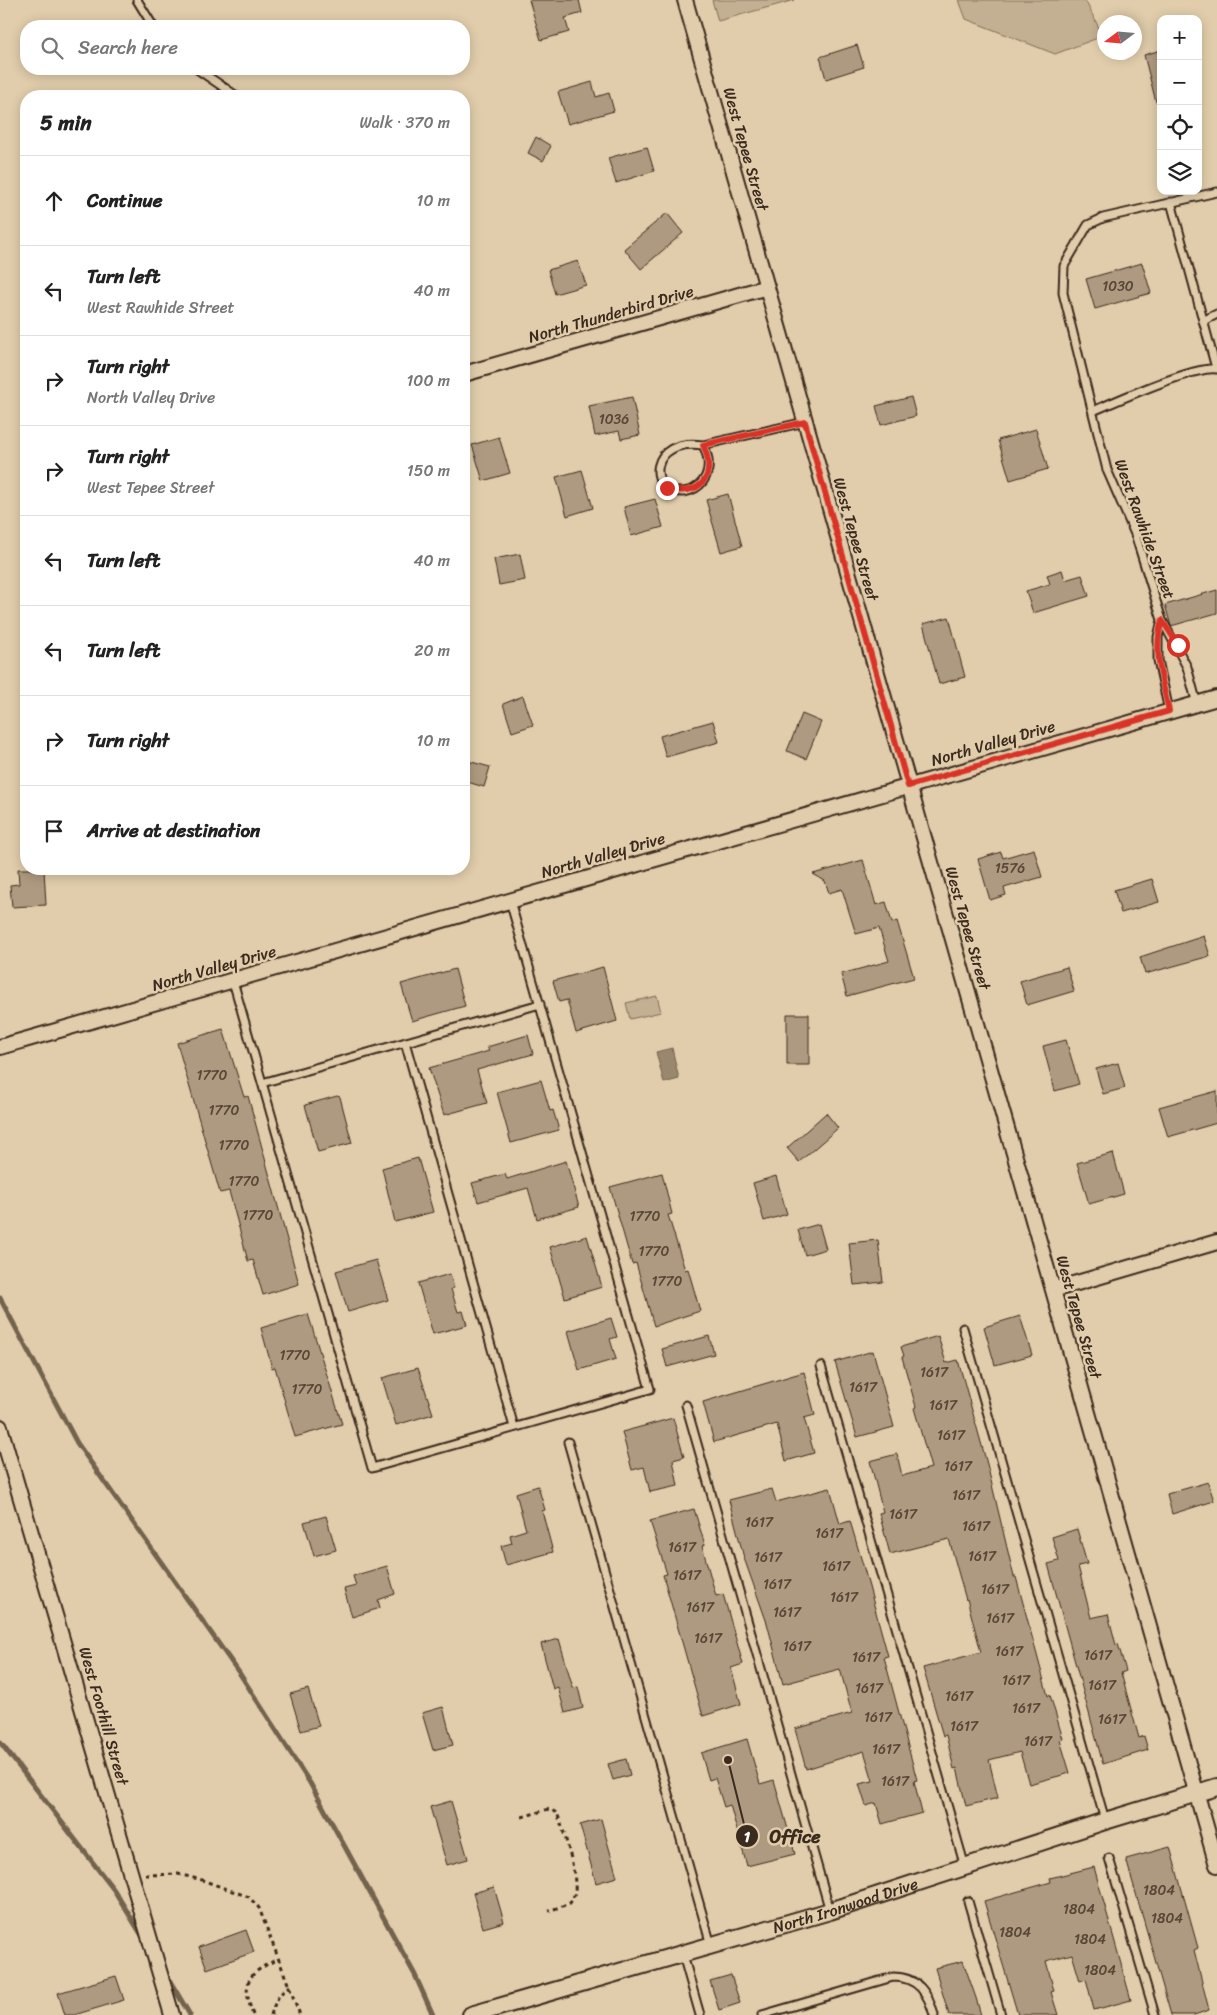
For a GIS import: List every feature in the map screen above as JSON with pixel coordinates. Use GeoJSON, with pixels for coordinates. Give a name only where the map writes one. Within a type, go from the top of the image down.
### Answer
{"type":"FeatureCollection","features":[{"type":"Feature","properties":{"kind":"street","name":"West Tepee Street"},"geometry":{"type":"LineString","coordinates":[[685,0],[1217,1865]]}},
{"type":"Feature","properties":{"kind":"street","name":"North Thunderbird Drive"},"geometry":{"type":"LineString","coordinates":[[470,372],[767,287]]}},
{"type":"Feature","properties":{"kind":"street","name":"North Valley Drive"},"geometry":{"type":"LineString","coordinates":[[0,1048],[1217,698]]}},
{"type":"Feature","properties":{"kind":"street"},"geometry":{"type":"LineString","coordinates":[[1053,1290],[1217,1242]]}},
{"type":"Feature","properties":{"kind":"street","name":"West Foothill Street"},"geometry":{"type":"LineString","coordinates":[[0,1428],[172,2015]]}},
{"type":"Feature","properties":{"kind":"street","name":"North Ironwood Drive"},"geometry":{"type":"LineString","coordinates":[[471,2015],[830,1911],[1105,1821],[1217,1787]]}},
{"type":"Feature","properties":{"kind":"lane"},"geometry":{"type":"LineString","coordinates":[[136,0],[149,20]]}},
{"type":"Feature","properties":{"kind":"lane"},"geometry":{"type":"LineString","coordinates":[[206,75],[228,90]]}},
{"type":"Feature","properties":{"kind":"lane","name":"West Rawhide Street"},"geometry":{"type":"LineString","coordinates":[[1169,711],[1158,660],[1158,637],[1162,620],[1135,534],[1107,470],[1080,357],[1072,338],[1063,293],[1064,266],[1088,225],[1103,218],[1217,192]]}},
{"type":"Feature","properties":{"kind":"lane"},"geometry":{"type":"LineString","coordinates":[[1093,411],[1205,368],[1216,368],[1171,202]]}},
{"type":"Feature","properties":{"kind":"lane"},"geometry":{"type":"LineString","coordinates":[[1203,321],[1217,314]]}},
{"type":"Feature","properties":{"kind":"lane"},"geometry":{"type":"LineString","coordinates":[[703,445],[708,454],[708,473],[700,486],[691,491],[680,492],[667,488],[660,478],[657,467],[662,455],[669,449],[682,445],[703,445],[805,422]]}},
{"type":"Feature","properties":{"kind":"lane"},"geometry":{"type":"LineString","coordinates":[[1162,620],[1187,667],[1197,704]]}},
{"type":"Feature","properties":{"kind":"lane"},"geometry":{"type":"LineString","coordinates":[[233,981],[372,1468],[514,1428],[650,1388],[510,901]]}},
{"type":"Feature","properties":{"kind":"lane"},"geometry":{"type":"LineString","coordinates":[[262,1083],[540,1004]]}},
{"type":"Feature","properties":{"kind":"lane"},"geometry":{"type":"LineString","coordinates":[[404,1042],[514,1428]]}},
{"type":"Feature","properties":{"kind":"lane"},"geometry":{"type":"LineString","coordinates":[[963,1328],[1105,1821]]}},
{"type":"Feature","properties":{"kind":"lane"},"geometry":{"type":"LineString","coordinates":[[821,1366],[965,1867]]}},
{"type":"Feature","properties":{"kind":"lane"},"geometry":{"type":"LineString","coordinates":[[686,1405],[830,1911]]}},
{"type":"Feature","properties":{"kind":"lane"},"geometry":{"type":"LineString","coordinates":[[568,1442],[711,1946]]}},
{"type":"Feature","properties":{"kind":"lane"},"geometry":{"type":"LineString","coordinates":[[1109,1858],[1155,2015]]}},
{"type":"Feature","properties":{"kind":"lane"},"geometry":{"type":"LineString","coordinates":[[968,1901],[1001,2015]]}},
{"type":"Feature","properties":{"kind":"lane"},"geometry":{"type":"LineString","coordinates":[[682,1954],[700,2015]]}},
{"type":"Feature","properties":{"kind":"lane"},"geometry":{"type":"LineString","coordinates":[[762,2015],[893,1977],[903,1977],[913,1981],[923,1989],[929,1998],[934,2015]]}},
{"type":"Feature","properties":{"kind":"path"},"geometry":{"type":"LineString","coordinates":[[522,1817],[549,1810],[557,1813],[560,1822],[572,1871],[575,1893],[570,1904],[548,1912]]}},
{"type":"Feature","properties":{"kind":"path"},"geometry":{"type":"LineString","coordinates":[[132,1878],[151,1874],[178,1874],[202,1880],[249,1898],[259,1908],[300,2015]]}},
{"type":"Feature","properties":{"kind":"path"},"geometry":{"type":"LineString","coordinates":[[253,2015],[248,2000],[246,1984],[251,1974],[258,1968],[278,1959]]}},
{"type":"Feature","properties":{"kind":"path"},"geometry":{"type":"LineString","coordinates":[[271,2015],[280,1992],[290,1986]]}},
{"type":"Feature","properties":{"kind":"shaded area"},"geometry":{"type":"Polygon","coordinates":[[[712,0],[795,0],[718,21],[712,0]]]}},
{"type":"Feature","properties":{"kind":"shaded area"},"geometry":{"type":"Polygon","coordinates":[[[959,0],[1085,0],[1097,24],[1097,38],[1055,54],[966,19],[959,0]]]}},
{"type":"Feature","properties":{"kind":"shaded area"},"geometry":{"type":"Polygon","coordinates":[[[657,996],[661,1012],[630,1019],[626,1003],[657,996]]]}},
{"type":"Feature","properties":{"kind":"shaded area"},"geometry":{"type":"Polygon","coordinates":[[[672,1048],[679,1079],[664,1083],[656,1052],[672,1048]]]}},
{"type":"Feature","properties":{"kind":"building"},"geometry":{"type":"Polygon","coordinates":[[[529,0],[579,0],[582,13],[565,18],[569,32],[541,40],[529,0]]]}},
{"type":"Feature","properties":{"kind":"building"},"geometry":{"type":"Polygon","coordinates":[[[857,45],[864,67],[826,79],[820,57],[857,45]]]}},
{"type":"Feature","properties":{"kind":"building"},"geometry":{"type":"Polygon","coordinates":[[[1157,51],[1157,102],[1156,102],[1144,55],[1157,51]]]}},
{"type":"Feature","properties":{"kind":"building"},"geometry":{"type":"Polygon","coordinates":[[[592,82],[596,97],[609,93],[614,111],[568,124],[558,92],[592,82]]]}},
{"type":"Feature","properties":{"kind":"building"},"geometry":{"type":"Polygon","coordinates":[[[536,137],[551,146],[543,161],[528,153],[536,137]]]}},
{"type":"Feature","properties":{"kind":"building"},"geometry":{"type":"Polygon","coordinates":[[[647,147],[654,171],[616,183],[608,158],[647,147]]]}},
{"type":"Feature","properties":{"kind":"building"},"geometry":{"type":"Polygon","coordinates":[[[667,213],[683,233],[641,269],[624,249],[667,213]]]}},
{"type":"Feature","properties":{"kind":"building"},"geometry":{"type":"Polygon","coordinates":[[[578,261],[586,285],[555,294],[548,270],[578,261]]]}},
{"type":"Feature","properties":{"kind":"building"},"geometry":{"type":"Polygon","coordinates":[[[1142,263],[1151,293],[1095,309],[1086,279],[1142,263]]]}},
{"type":"Feature","properties":{"kind":"building"},"geometry":{"type":"Polygon","coordinates":[[[632,397],[640,435],[621,439],[619,431],[595,436],[589,406],[632,397]]]}},
{"type":"Feature","properties":{"kind":"building"},"geometry":{"type":"Polygon","coordinates":[[[911,397],[916,416],[881,425],[876,406],[911,397]]]}},
{"type":"Feature","properties":{"kind":"building"},"geometry":{"type":"Polygon","coordinates":[[[1036,429],[1048,469],[1010,480],[998,440],[1036,429]]]}},
{"type":"Feature","properties":{"kind":"building"},"geometry":{"type":"Polygon","coordinates":[[[499,437],[510,473],[483,481],[472,445],[499,437]]]}},
{"type":"Feature","properties":{"kind":"building"},"geometry":{"type":"Polygon","coordinates":[[[582,470],[593,508],[567,516],[556,477],[582,470]]]}},
{"type":"Feature","properties":{"kind":"building"},"geometry":{"type":"Polygon","coordinates":[[[728,494],[742,546],[721,552],[706,500],[728,494]]]}},
{"type":"Feature","properties":{"kind":"building"},"geometry":{"type":"Polygon","coordinates":[[[655,499],[663,527],[631,536],[624,507],[655,499]]]}},
{"type":"Feature","properties":{"kind":"building"},"geometry":{"type":"Polygon","coordinates":[[[520,554],[525,580],[499,585],[494,559],[520,554]]]}},
{"type":"Feature","properties":{"kind":"building"},"geometry":{"type":"Polygon","coordinates":[[[1062,570],[1065,580],[1082,575],[1089,596],[1033,613],[1026,591],[1050,584],[1047,575],[1062,570]]]}},
{"type":"Feature","properties":{"kind":"building"},"geometry":{"type":"Polygon","coordinates":[[[1217,590],[1217,613],[1171,626],[1165,605],[1217,590]]]}},
{"type":"Feature","properties":{"kind":"building"},"geometry":{"type":"Polygon","coordinates":[[[949,617],[965,677],[939,684],[923,624],[949,617]]]}},
{"type":"Feature","properties":{"kind":"building"},"geometry":{"type":"Polygon","coordinates":[[[523,696],[533,725],[512,732],[503,704],[523,696]]]}},
{"type":"Feature","properties":{"kind":"building"},"geometry":{"type":"Polygon","coordinates":[[[802,714],[821,722],[806,759],[787,751],[802,714]]]}},
{"type":"Feature","properties":{"kind":"building"},"geometry":{"type":"Polygon","coordinates":[[[713,721],[719,742],[666,757],[660,736],[713,721]]]}},
{"type":"Feature","properties":{"kind":"building"},"geometry":{"type":"Polygon","coordinates":[[[470,762],[490,767],[484,787],[470,783],[470,762]]]}},
{"type":"Feature","properties":{"kind":"building"},"geometry":{"type":"Polygon","coordinates":[[[1034,849],[1042,877],[1004,888],[1006,895],[990,900],[978,859],[1001,852],[1003,858],[1034,849]]]}},
{"type":"Feature","properties":{"kind":"building"},"geometry":{"type":"Polygon","coordinates":[[[863,860],[876,905],[886,902],[892,923],[897,921],[914,978],[847,996],[841,974],[889,961],[879,928],[856,934],[842,889],[829,893],[825,881],[813,874],[863,860]]]}},
{"type":"Feature","properties":{"kind":"building"},"geometry":{"type":"Polygon","coordinates":[[[18,869],[20,869],[20,875],[44,875],[46,905],[12,907],[10,885],[19,884],[18,869]]]}},
{"type":"Feature","properties":{"kind":"building"},"geometry":{"type":"Polygon","coordinates":[[[1152,879],[1159,902],[1121,913],[1114,890],[1152,879]]]}},
{"type":"Feature","properties":{"kind":"building"},"geometry":{"type":"Polygon","coordinates":[[[1204,936],[1210,956],[1145,974],[1140,957],[1204,936]]]}},
{"type":"Feature","properties":{"kind":"building"},"geometry":{"type":"Polygon","coordinates":[[[603,967],[617,1021],[576,1033],[567,1000],[559,1002],[553,981],[603,967]]]}},
{"type":"Feature","properties":{"kind":"building"},"geometry":{"type":"Polygon","coordinates":[[[1067,967],[1074,991],[1027,1005],[1020,981],[1067,967]]]}},
{"type":"Feature","properties":{"kind":"building"},"geometry":{"type":"Polygon","coordinates":[[[455,969],[465,1006],[412,1021],[401,984],[455,969]]]}},
{"type":"Feature","properties":{"kind":"building"},"geometry":{"type":"Polygon","coordinates":[[[787,1014],[809,1014],[809,1065],[787,1065],[787,1014]]]}},
{"type":"Feature","properties":{"kind":"building"},"geometry":{"type":"Polygon","coordinates":[[[223,1029],[244,1097],[248,1096],[299,1284],[263,1295],[253,1260],[248,1261],[229,1191],[220,1193],[177,1043],[223,1029]]]}},
{"type":"Feature","properties":{"kind":"building"},"geometry":{"type":"Polygon","coordinates":[[[528,1035],[533,1054],[477,1070],[487,1103],[444,1115],[429,1068],[489,1051],[487,1047],[528,1035]]]}},
{"type":"Feature","properties":{"kind":"building"},"geometry":{"type":"Polygon","coordinates":[[[1066,1040],[1079,1084],[1055,1091],[1043,1046],[1066,1040]]]}},
{"type":"Feature","properties":{"kind":"building"},"geometry":{"type":"Polygon","coordinates":[[[1118,1063],[1125,1088],[1103,1094],[1096,1069],[1118,1063]]]}},
{"type":"Feature","properties":{"kind":"building"},"geometry":{"type":"Polygon","coordinates":[[[541,1080],[550,1111],[553,1110],[559,1130],[511,1143],[497,1092],[541,1080]]]}},
{"type":"Feature","properties":{"kind":"building"},"geometry":{"type":"Polygon","coordinates":[[[1217,1091],[1217,1123],[1168,1137],[1159,1107],[1217,1091]]]}},
{"type":"Feature","properties":{"kind":"building"},"geometry":{"type":"Polygon","coordinates":[[[337,1096],[340,1097],[352,1143],[318,1152],[305,1105],[337,1096]]]}},
{"type":"Feature","properties":{"kind":"building"},"geometry":{"type":"Polygon","coordinates":[[[826,1113],[838,1128],[799,1162],[787,1148],[826,1113]]]}},
{"type":"Feature","properties":{"kind":"building"},"geometry":{"type":"Polygon","coordinates":[[[1113,1153],[1124,1194],[1089,1204],[1077,1163],[1113,1153]]]}},
{"type":"Feature","properties":{"kind":"building"},"geometry":{"type":"Polygon","coordinates":[[[418,1158],[433,1212],[395,1222],[382,1168],[418,1158]]]}},
{"type":"Feature","properties":{"kind":"building"},"geometry":{"type":"Polygon","coordinates":[[[566,1161],[579,1207],[537,1219],[528,1188],[478,1202],[472,1183],[505,1174],[507,1179],[566,1161]]]}},
{"type":"Feature","properties":{"kind":"building"},"geometry":{"type":"Polygon","coordinates":[[[662,1173],[672,1214],[668,1215],[685,1270],[688,1269],[700,1311],[654,1326],[636,1263],[632,1264],[610,1187],[662,1173]]]}},
{"type":"Feature","properties":{"kind":"building"},"geometry":{"type":"Polygon","coordinates":[[[776,1176],[787,1214],[764,1221],[753,1183],[776,1176]]]}},
{"type":"Feature","properties":{"kind":"building"},"geometry":{"type":"Polygon","coordinates":[[[819,1224],[826,1249],[805,1255],[798,1230],[819,1224]]]}},
{"type":"Feature","properties":{"kind":"building"},"geometry":{"type":"Polygon","coordinates":[[[587,1236],[602,1287],[565,1298],[550,1247],[587,1236]]]}},
{"type":"Feature","properties":{"kind":"building"},"geometry":{"type":"Polygon","coordinates":[[[878,1240],[883,1282],[854,1285],[849,1243],[878,1240]]]}},
{"type":"Feature","properties":{"kind":"building"},"geometry":{"type":"Polygon","coordinates":[[[376,1260],[388,1300],[348,1312],[336,1271],[376,1260]]]}},
{"type":"Feature","properties":{"kind":"building"},"geometry":{"type":"Polygon","coordinates":[[[450,1274],[454,1288],[451,1289],[458,1312],[463,1311],[467,1325],[433,1334],[418,1283],[450,1274]]]}},
{"type":"Feature","properties":{"kind":"building"},"geometry":{"type":"Polygon","coordinates":[[[308,1314],[342,1424],[295,1437],[275,1367],[272,1368],[261,1328],[308,1314]]]}},
{"type":"Feature","properties":{"kind":"building"},"geometry":{"type":"Polygon","coordinates":[[[1020,1316],[1032,1355],[995,1365],[984,1327],[1020,1316]]]}},
{"type":"Feature","properties":{"kind":"building"},"geometry":{"type":"Polygon","coordinates":[[[611,1318],[617,1337],[610,1339],[616,1359],[579,1370],[568,1331],[611,1318]]]}},
{"type":"Feature","properties":{"kind":"building"},"geometry":{"type":"Polygon","coordinates":[[[709,1336],[714,1354],[667,1367],[662,1349],[709,1336]]]}},
{"type":"Feature","properties":{"kind":"building"},"geometry":{"type":"Polygon","coordinates":[[[938,1336],[946,1363],[958,1360],[987,1464],[1014,1577],[1016,1577],[1048,1696],[1050,1695],[1063,1739],[1060,1740],[1070,1773],[1029,1784],[1020,1752],[989,1760],[998,1798],[966,1806],[957,1768],[954,1769],[946,1735],[943,1736],[923,1668],[981,1652],[967,1599],[949,1539],[890,1554],[879,1513],[883,1512],[870,1461],[897,1454],[902,1476],[931,1468],[914,1408],[916,1407],[901,1347],[938,1336]]]}},
{"type":"Feature","properties":{"kind":"building"},"geometry":{"type":"Polygon","coordinates":[[[873,1351],[894,1427],[857,1437],[835,1362],[873,1351]]]}},
{"type":"Feature","properties":{"kind":"building"},"geometry":{"type":"Polygon","coordinates":[[[418,1368],[433,1414],[396,1425],[382,1378],[418,1368]]]}},
{"type":"Feature","properties":{"kind":"building"},"geometry":{"type":"Polygon","coordinates":[[[804,1372],[815,1415],[804,1418],[814,1453],[786,1461],[777,1424],[714,1442],[703,1402],[804,1372]]]}},
{"type":"Feature","properties":{"kind":"building"},"geometry":{"type":"Polygon","coordinates":[[[673,1418],[684,1457],[673,1460],[678,1486],[650,1492],[644,1467],[632,1470],[622,1432],[673,1418]]]}},
{"type":"Feature","properties":{"kind":"building"},"geometry":{"type":"Polygon","coordinates":[[[1208,1482],[1214,1501],[1172,1514],[1167,1494],[1208,1482]]]}},
{"type":"Feature","properties":{"kind":"building"},"geometry":{"type":"Polygon","coordinates":[[[538,1486],[545,1510],[542,1511],[553,1552],[506,1565],[501,1546],[512,1543],[510,1535],[526,1530],[516,1493],[538,1486]]]}},
{"type":"Feature","properties":{"kind":"building"},"geometry":{"type":"Polygon","coordinates":[[[830,1488],[840,1524],[850,1521],[888,1656],[884,1657],[917,1780],[914,1781],[922,1813],[882,1824],[876,1803],[866,1806],[859,1784],[873,1781],[864,1751],[806,1769],[795,1729],[852,1713],[840,1669],[783,1684],[767,1623],[744,1558],[729,1500],[772,1489],[776,1502],[830,1488]]]}},
{"type":"Feature","properties":{"kind":"building"},"geometry":{"type":"Polygon","coordinates":[[[694,1509],[705,1545],[702,1546],[716,1596],[723,1594],[743,1664],[731,1668],[741,1704],[703,1716],[663,1575],[667,1574],[650,1521],[694,1509]]]}},
{"type":"Feature","properties":{"kind":"building"},"geometry":{"type":"Polygon","coordinates":[[[326,1516],[336,1550],[314,1556],[304,1522],[326,1516]]]}},
{"type":"Feature","properties":{"kind":"building"},"geometry":{"type":"Polygon","coordinates":[[[1077,1529],[1087,1564],[1078,1566],[1091,1618],[1108,1614],[1116,1645],[1118,1644],[1126,1671],[1121,1673],[1139,1738],[1144,1736],[1148,1750],[1103,1764],[1048,1564],[1059,1561],[1052,1537],[1077,1529]]]}},
{"type":"Feature","properties":{"kind":"building"},"geometry":{"type":"Polygon","coordinates":[[[387,1566],[395,1594],[378,1600],[380,1608],[352,1617],[344,1589],[356,1586],[353,1576],[387,1566]]]}},
{"type":"Feature","properties":{"kind":"building"},"geometry":{"type":"Polygon","coordinates":[[[559,1639],[573,1688],[578,1687],[583,1708],[565,1713],[558,1687],[553,1689],[541,1644],[559,1639]]]}},
{"type":"Feature","properties":{"kind":"building"},"geometry":{"type":"Polygon","coordinates":[[[308,1689],[319,1726],[301,1731],[290,1694],[308,1689]]]}},
{"type":"Feature","properties":{"kind":"building"},"geometry":{"type":"Polygon","coordinates":[[[443,1707],[453,1745],[433,1750],[422,1713],[443,1707]]]}},
{"type":"Feature","properties":{"kind":"building"},"geometry":{"type":"Polygon","coordinates":[[[747,1739],[760,1784],[774,1780],[795,1854],[747,1866],[730,1805],[724,1807],[715,1778],[709,1780],[701,1753],[747,1739]]]}},
{"type":"Feature","properties":{"kind":"building"},"geometry":{"type":"Polygon","coordinates":[[[626,1759],[630,1775],[613,1780],[608,1764],[626,1759]]]}},
{"type":"Feature","properties":{"kind":"building"},"geometry":{"type":"Polygon","coordinates":[[[451,1801],[468,1859],[447,1865],[430,1807],[451,1801]]]}},
{"type":"Feature","properties":{"kind":"building"},"geometry":{"type":"Polygon","coordinates":[[[601,1819],[617,1877],[596,1883],[580,1825],[601,1819]]]}},
{"type":"Feature","properties":{"kind":"building"},"geometry":{"type":"Polygon","coordinates":[[[1170,1847],[1198,1948],[1194,1950],[1209,2010],[1194,2015],[1171,2015],[1126,1859],[1170,1847]]]}},
{"type":"Feature","properties":{"kind":"building"},"geometry":{"type":"Polygon","coordinates":[[[1094,1867],[1131,2000],[1094,2010],[1086,1979],[1080,1981],[1072,1954],[1046,1961],[1054,1991],[1051,1992],[1058,2015],[1018,2015],[984,1901],[1051,1882],[1050,1878],[1094,1867]]]}},
{"type":"Feature","properties":{"kind":"building"},"geometry":{"type":"Polygon","coordinates":[[[494,1887],[504,1922],[483,1928],[473,1893],[494,1887]]]}},
{"type":"Feature","properties":{"kind":"building"},"geometry":{"type":"Polygon","coordinates":[[[246,1930],[254,1952],[207,1969],[199,1947],[246,1930]]]}},
{"type":"Feature","properties":{"kind":"building"},"geometry":{"type":"Polygon","coordinates":[[[963,1961],[981,2015],[949,2015],[935,1968],[963,1961]]]}},
{"type":"Feature","properties":{"kind":"building"},"geometry":{"type":"Polygon","coordinates":[[[731,1975],[740,2003],[719,2010],[710,1981],[731,1975]]]}},
{"type":"Feature","properties":{"kind":"building"},"geometry":{"type":"Polygon","coordinates":[[[116,1976],[124,2000],[74,2015],[65,2015],[58,1993],[116,1976]]]}},
{"type":"Feature","properties":{"kind":"waterway"},"geometry":{"type":"LineString","coordinates":[[0,1298],[77,1443],[240,1674],[310,1783],[415,1975],[433,2015]]}},
{"type":"Feature","properties":{"kind":"waterway"},"geometry":{"type":"LineString","coordinates":[[0,1742],[114,1890],[144,1939]]}},
{"type":"Feature","properties":{"kind":"waterway"},"geometry":{"type":"LineString","coordinates":[[167,1976],[190,2015]]}},
{"type":"Feature","properties":{"kind":"place","name":"Office"},"geometry":{"type":"Point","coordinates":[728,1760]}},
{"type":"Feature","properties":{"kind":"route"},"geometry":{"type":"LineString","coordinates":[[667,488],[680,492],[691,491],[700,486],[708,473],[708,454],[703,445],[805,422],[908,786],[1169,711],[1158,660],[1158,637],[1162,620],[1178,645]]}}]}
